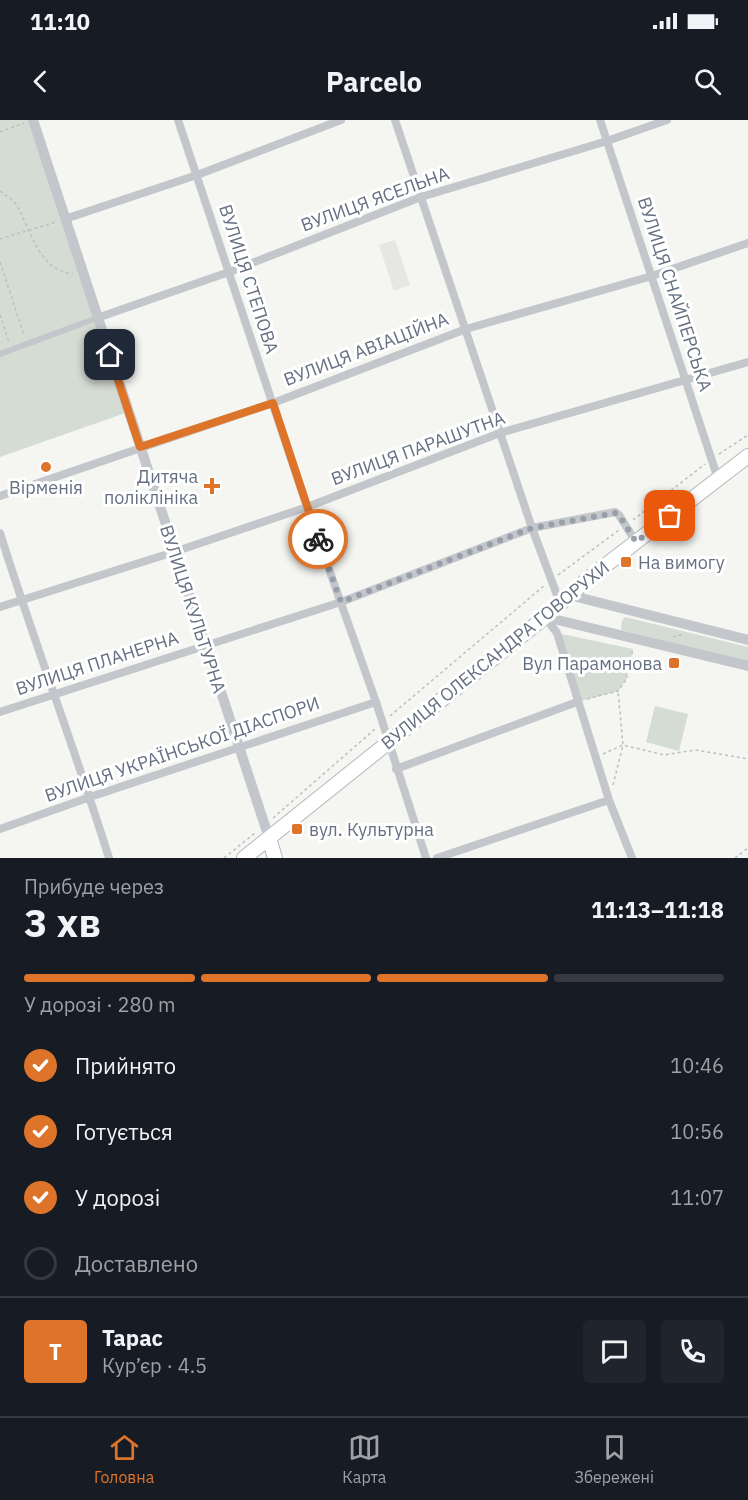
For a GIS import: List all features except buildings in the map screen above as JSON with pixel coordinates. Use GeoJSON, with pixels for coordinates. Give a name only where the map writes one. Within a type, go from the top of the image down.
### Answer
{"type":"FeatureCollection","features":[{"type":"Feature","properties":{"kind":"main road","name":"ВУЛИЦЯ ОЛЕКСАНДРА ГОВОРУХИ"},"geometry":{"type":"LineString","coordinates":[[244,858],[636,542],[748,456]]}},
{"type":"Feature","properties":{"kind":"main road","name":"ВУЛИЦЯ КУЛЬТУРНА"},"geometry":{"type":"LineString","coordinates":[[269,838],[276,858]]}},
{"type":"Feature","properties":{"kind":"street","name":"ВУЛИЦЯ КУЛЬТУРНА"},"geometry":{"type":"LineString","coordinates":[[34,120],[269,838]]}},
{"type":"Feature","properties":{"kind":"street","name":"ВУЛИЦЯ СТЕПОВА"},"geometry":{"type":"LineString","coordinates":[[178,120],[307,507],[376,702],[426,858]]}},
{"type":"Feature","properties":{"kind":"street"},"geometry":{"type":"LineString","coordinates":[[65,219],[196,175],[341,120]]}},
{"type":"Feature","properties":{"kind":"street"},"geometry":{"type":"LineString","coordinates":[[394,120],[551,580],[565,599],[748,640]]}},
{"type":"Feature","properties":{"kind":"street","name":"ВУЛИЦЯ СНАЙПЕРСЬКА"},"geometry":{"type":"LineString","coordinates":[[600,120],[718,479]]}},
{"type":"Feature","properties":{"kind":"street","name":"ВУЛИЦЯ ЯСЕЛЬНА"},"geometry":{"type":"LineString","coordinates":[[97,318],[229,272],[420,197],[607,141],[668,120]]}},
{"type":"Feature","properties":{"kind":"street","name":"ВУЛИЦЯ АВІАЦІЙНА"},"geometry":{"type":"LineString","coordinates":[[0,496],[273,403],[466,329],[652,276],[748,243]]}},
{"type":"Feature","properties":{"kind":"street"},"geometry":{"type":"LineString","coordinates":[[0,354],[97,318]]}},
{"type":"Feature","properties":{"kind":"street","name":"ВУЛИЦЯ ПАРАШУТНА"},"geometry":{"type":"LineString","coordinates":[[0,607],[307,507],[500,433],[748,362]]}},
{"type":"Feature","properties":{"kind":"street","name":"ВУЛИЦЯ ПЛАНЕРНА"},"geometry":{"type":"LineString","coordinates":[[0,712],[341,602],[532,528],[609,513],[619,515],[625,525]]}},
{"type":"Feature","properties":{"kind":"street"},"geometry":{"type":"LineString","coordinates":[[625,525],[636,542]]}},
{"type":"Feature","properties":{"kind":"street"},"geometry":{"type":"LineString","coordinates":[[0,533],[109,858]]}},
{"type":"Feature","properties":{"kind":"street"},"geometry":{"type":"LineString","coordinates":[[545,617],[748,666]]}},
{"type":"Feature","properties":{"kind":"street"},"geometry":{"type":"LineString","coordinates":[[545,617],[557,633],[609,800],[632,858]]}},
{"type":"Feature","properties":{"kind":"street","name":"ВУЛИЦЯ УКРАЇНСЬКОЇ ДІАСПОРИ"},"geometry":{"type":"LineString","coordinates":[[0,829],[376,702]]}},
{"type":"Feature","properties":{"kind":"street"},"geometry":{"type":"LineString","coordinates":[[396,769],[577,702]]}},
{"type":"Feature","properties":{"kind":"street"},"geometry":{"type":"LineString","coordinates":[[437,858],[609,800]]}},
{"type":"Feature","properties":{"kind":"path"},"geometry":{"type":"LineString","coordinates":[[0,132],[34,120]]}},
{"type":"Feature","properties":{"kind":"path"},"geometry":{"type":"LineString","coordinates":[[0,191],[14,201],[36,248],[49,264],[70,274],[83,274]]}},
{"type":"Feature","properties":{"kind":"path"},"geometry":{"type":"LineString","coordinates":[[0,239],[65,219]]}},
{"type":"Feature","properties":{"kind":"path"},"geometry":{"type":"LineString","coordinates":[[0,262],[27,344]]}},
{"type":"Feature","properties":{"kind":"path"},"geometry":{"type":"LineString","coordinates":[[0,315],[11,350]]}},
{"type":"Feature","properties":{"kind":"path"},"geometry":{"type":"LineString","coordinates":[[551,580],[712,459],[748,435]]}},
{"type":"Feature","properties":{"kind":"path"},"geometry":{"type":"LineString","coordinates":[[678,630],[680,635]]}},
{"type":"Feature","properties":{"kind":"path"},"geometry":{"type":"LineString","coordinates":[[672,638],[687,633]]}},
{"type":"Feature","properties":{"kind":"path"},"geometry":{"type":"LineString","coordinates":[[577,702],[618,691],[626,680],[633,649]]}},
{"type":"Feature","properties":{"kind":"path"},"geometry":{"type":"LineString","coordinates":[[609,800],[623,745],[618,691]]}},
{"type":"Feature","properties":{"kind":"path"},"geometry":{"type":"LineString","coordinates":[[595,757],[623,745],[664,755],[695,750],[748,759]]}},
{"type":"Feature","properties":{"kind":"path"},"geometry":{"type":"LineString","coordinates":[[735,858],[748,848]]}},
{"type":"Feature","properties":{"kind":"shaded area"},"geometry":{"type":"Polygon","coordinates":[[[0,120],[33,120],[128,412],[0,457],[0,120]]]}},
{"type":"Feature","properties":{"kind":"shaded area"},"geometry":{"type":"Polygon","coordinates":[[[395,240],[410,285],[394,291],[379,245],[395,240]]]}},
{"type":"Feature","properties":{"kind":"shaded area"},"geometry":{"type":"Polygon","coordinates":[[[625,617],[748,647],[748,662],[621,630],[625,617]]]}},
{"type":"Feature","properties":{"kind":"shaded area"},"geometry":{"type":"Polygon","coordinates":[[[557,633],[633,649],[626,680],[618,691],[577,702],[557,633]]]}},
{"type":"Feature","properties":{"kind":"shaded area"},"geometry":{"type":"Polygon","coordinates":[[[655,706],[688,714],[679,751],[646,742],[655,706]]]}},
{"type":"Feature","properties":{"kind":"way so far"},"geometry":{"type":"LineString","coordinates":[[318,539],[341,602],[532,528],[615,513],[619,515],[636,542],[670,516]]}},
{"type":"Feature","properties":{"kind":"place","name":"Вірменія"},"geometry":{"type":"Point","coordinates":[46,467]}},
{"type":"Feature","properties":{"kind":"place","name":"Дитяча поліклініка"},"geometry":{"type":"Point","coordinates":[212,486]}},
{"type":"Feature","properties":{"kind":"place","name":"На вимогу"},"geometry":{"type":"Point","coordinates":[626,562]}},
{"type":"Feature","properties":{"kind":"place","name":"Вул Парамонова"},"geometry":{"type":"Point","coordinates":[674,663]}},
{"type":"Feature","properties":{"kind":"place","name":"вул. Культурна"},"geometry":{"type":"Point","coordinates":[297,829]}},
{"type":"Feature","properties":{"kind":"route"},"geometry":{"type":"LineString","coordinates":[[110,355],[140,447],[273,403],[318,539]]}}]}
